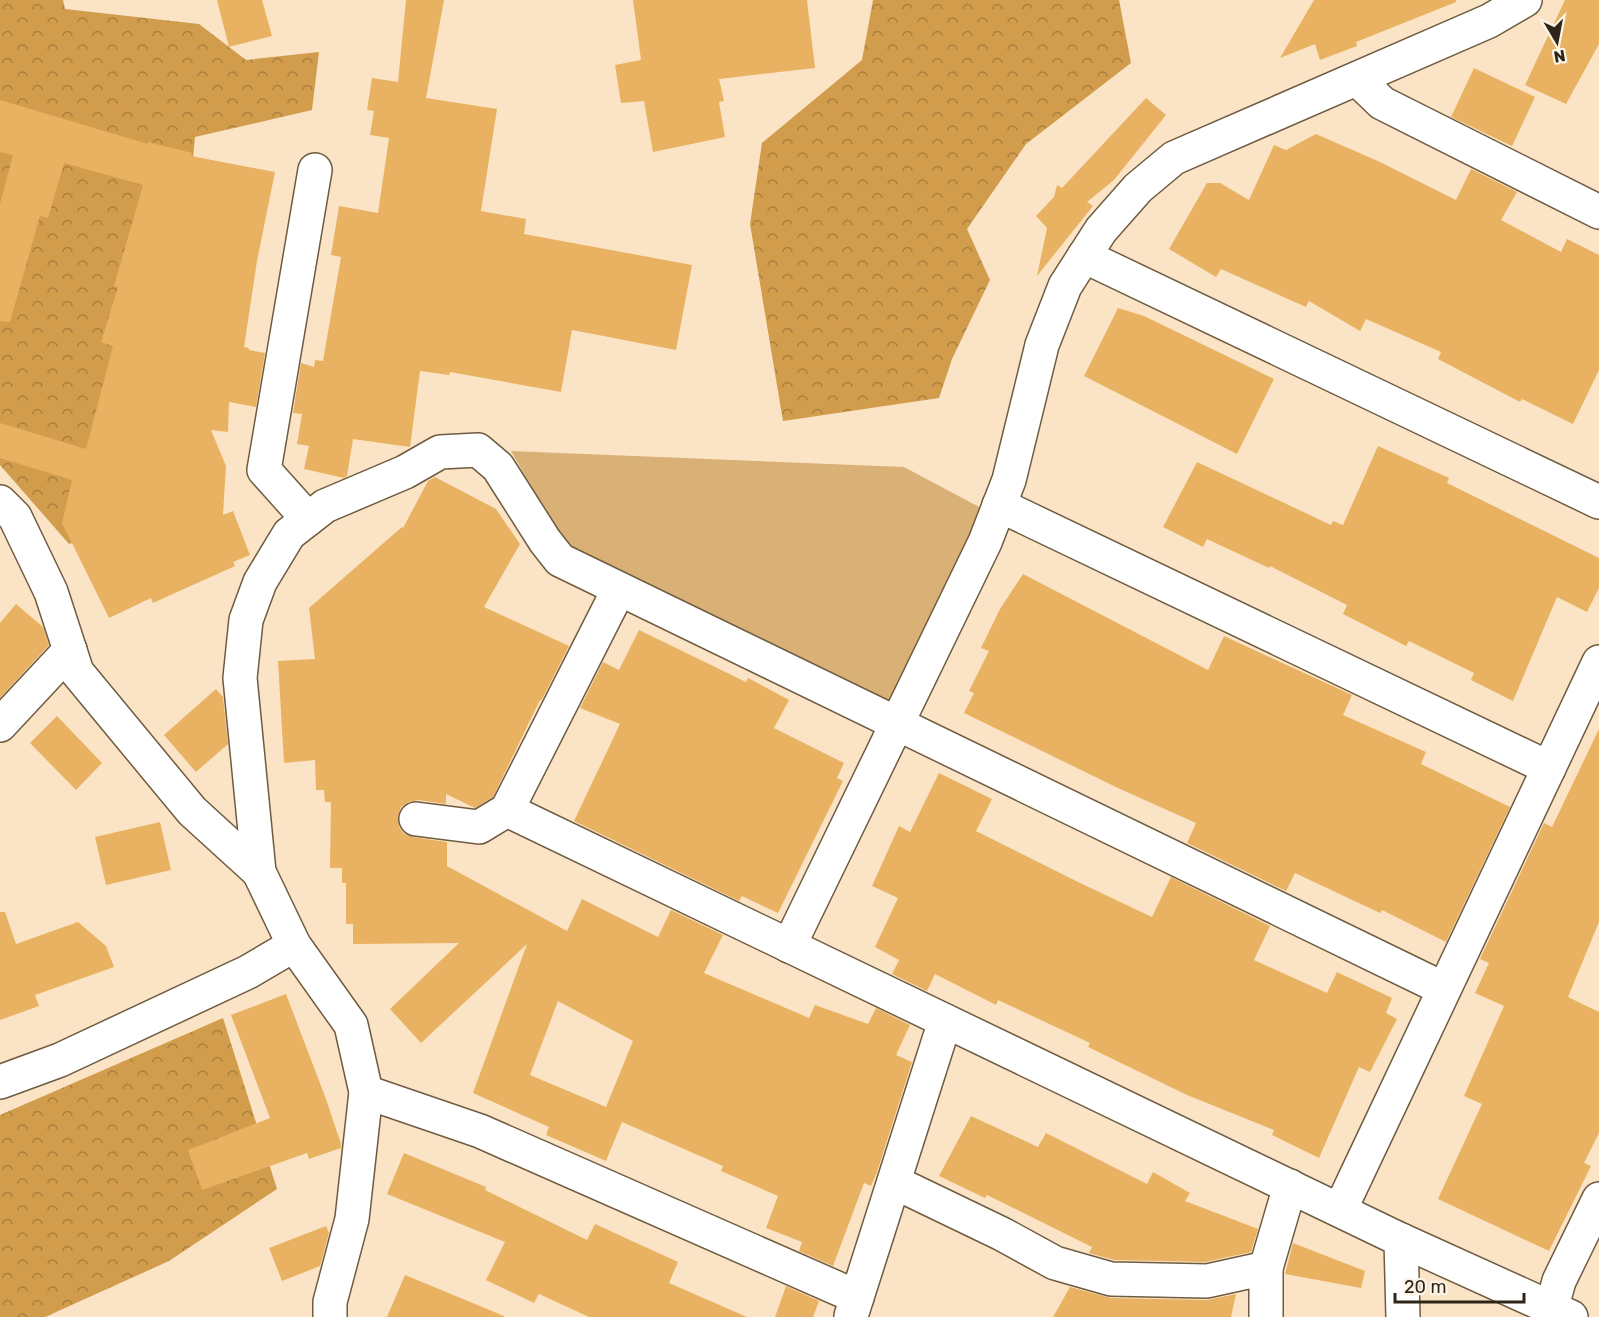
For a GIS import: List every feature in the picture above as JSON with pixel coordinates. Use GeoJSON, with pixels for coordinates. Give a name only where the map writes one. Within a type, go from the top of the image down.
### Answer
{"type":"FeatureCollection","features":[{"type":"Feature","properties":{"kind":"street"},"geometry":{"type":"LineString","coordinates":[[789,946],[985,542],[1009,480],[1042,345],[1065,286],[1101,230],[1138,188],[1174,158],[1489,21],[1526,0]]}},
{"type":"Feature","properties":{"kind":"street"},"geometry":{"type":"LineString","coordinates":[[1357,79],[1382,103],[1599,212]]}},
{"type":"Feature","properties":{"kind":"street"},"geometry":{"type":"LineString","coordinates":[[308,519],[264,470],[315,170]]}},
{"type":"Feature","properties":{"kind":"street"},"geometry":{"type":"LineString","coordinates":[[1084,256],[1599,502]]}},
{"type":"Feature","properties":{"kind":"street"},"geometry":{"type":"LineString","coordinates":[[330,1317],[330,1302],[352,1219],[366,1092],[351,1025],[294,945],[259,872],[240,678],[246,620],[260,582],[289,534],[325,506],[405,472],[440,452],[478,450],[498,467],[545,541],[560,560],[1444,989]]}},
{"type":"Feature","properties":{"kind":"street"},"geometry":{"type":"LineString","coordinates":[[0,502],[15,517],[51,592],[77,672],[192,811],[259,872]]}},
{"type":"Feature","properties":{"kind":"street"},"geometry":{"type":"LineString","coordinates":[[999,505],[1549,768]]}},
{"type":"Feature","properties":{"kind":"street"},"geometry":{"type":"LineString","coordinates":[[416,819],[479,827],[507,810],[619,589]]}},
{"type":"Feature","properties":{"kind":"street"},"geometry":{"type":"LineString","coordinates":[[0,725],[70,650]]}},
{"type":"Feature","properties":{"kind":"street"},"geometry":{"type":"LineString","coordinates":[[1340,1210],[1599,662]]}},
{"type":"Feature","properties":{"kind":"street"},"geometry":{"type":"LineString","coordinates":[[507,810],[1557,1314],[1559,1281],[1599,1199]]}},
{"type":"Feature","properties":{"kind":"street"},"geometry":{"type":"LineString","coordinates":[[0,1082],[60,1060],[248,972],[294,945]]}},
{"type":"Feature","properties":{"kind":"street"},"geometry":{"type":"LineString","coordinates":[[366,1092],[480,1131],[854,1307],[945,1021]]}},
{"type":"Feature","properties":{"kind":"street"},"geometry":{"type":"LineString","coordinates":[[894,1182],[1002,1234],[1054,1263],[1111,1279],[1207,1281],[1266,1269]]}},
{"type":"Feature","properties":{"kind":"street"},"geometry":{"type":"LineString","coordinates":[[1266,1317],[1266,1269],[1290,1186]]}},
{"type":"Feature","properties":{"kind":"street"},"geometry":{"type":"LineString","coordinates":[[1401,1240],[1403,1317]]}},
{"type":"Feature","properties":{"kind":"shaded area"},"geometry":{"type":"Polygon","coordinates":[[[511,451],[904,467],[983,509],[891,704],[568,552],[511,451]]]}},
{"type":"Feature","properties":{"kind":"green space"},"geometry":{"type":"Polygon","coordinates":[[[0,0],[63,0],[65,9],[199,24],[246,60],[319,52],[312,110],[195,137],[159,516],[69,544],[0,465],[0,0]]]}},
{"type":"Feature","properties":{"kind":"green space"},"geometry":{"type":"Polygon","coordinates":[[[873,0],[1119,0],[1131,63],[1026,144],[967,229],[990,280],[952,359],[939,398],[783,421],[750,224],[762,143],[862,60],[873,0]]]}},
{"type":"Feature","properties":{"kind":"green space"},"geometry":{"type":"Polygon","coordinates":[[[223,1018],[277,1189],[169,1261],[45,1317],[0,1317],[0,1115],[223,1018]]]}},
{"type":"Feature","properties":{"kind":"building"},"geometry":{"type":"Polygon","coordinates":[[[217,0],[262,0],[272,36],[229,47],[217,0]]]}},
{"type":"Feature","properties":{"kind":"building"},"geometry":{"type":"Polygon","coordinates":[[[406,0],[444,0],[426,98],[497,109],[481,211],[526,219],[524,234],[692,265],[676,350],[572,330],[561,392],[450,372],[449,375],[420,371],[410,447],[353,439],[347,476],[344,478],[304,469],[309,446],[297,444],[302,414],[293,413],[301,363],[314,367],[315,360],[323,361],[341,257],[331,255],[339,206],[378,213],[389,138],[370,135],[374,111],[367,110],[372,78],[398,82],[406,0]]]}},
{"type":"Feature","properties":{"kind":"building"},"geometry":{"type":"Polygon","coordinates":[[[633,0],[807,0],[815,68],[719,79],[724,101],[719,102],[725,137],[653,152],[644,101],[621,103],[615,65],[641,60],[633,0]]]}},
{"type":"Feature","properties":{"kind":"building"},"geometry":{"type":"Polygon","coordinates":[[[1314,0],[1456,0],[1456,2],[1356,42],[1357,46],[1320,60],[1315,44],[1280,58],[1314,0]]]}},
{"type":"Feature","properties":{"kind":"building"},"geometry":{"type":"Polygon","coordinates":[[[1565,0],[1599,0],[1599,44],[1566,104],[1525,85],[1565,0]]]}},
{"type":"Feature","properties":{"kind":"building"},"geometry":{"type":"Polygon","coordinates":[[[1474,68],[1535,97],[1512,146],[1451,117],[1474,68]]]}},
{"type":"Feature","properties":{"kind":"building"},"geometry":{"type":"Polygon","coordinates":[[[1146,98],[1166,115],[1114,180],[1087,202],[1093,206],[1037,276],[1047,228],[1036,216],[1054,197],[1057,185],[1062,188],[1146,98]]]}},
{"type":"Feature","properties":{"kind":"building"},"geometry":{"type":"Polygon","coordinates":[[[0,100],[148,144],[148,142],[192,153],[191,156],[275,172],[257,261],[244,347],[265,353],[256,407],[229,402],[228,432],[211,430],[226,466],[223,515],[233,511],[250,555],[233,562],[235,566],[153,603],[151,598],[109,618],[62,523],[72,480],[0,458],[0,423],[86,449],[113,346],[101,342],[118,287],[114,286],[143,185],[64,163],[48,218],[40,216],[10,322],[0,321],[0,204],[13,155],[0,152],[0,100]]]}},
{"type":"Feature","properties":{"kind":"building"},"geometry":{"type":"Polygon","coordinates":[[[1316,134],[1380,162],[1456,200],[1471,169],[1517,192],[1501,220],[1561,252],[1567,239],[1599,255],[1599,370],[1573,424],[1522,399],[1520,402],[1438,359],[1441,352],[1366,319],[1360,331],[1309,301],[1306,307],[1221,269],[1216,277],[1169,249],[1207,183],[1220,183],[1249,200],[1274,145],[1286,150],[1316,134]]]}},
{"type":"Feature","properties":{"kind":"building"},"geometry":{"type":"Polygon","coordinates":[[[1118,308],[1144,316],[1274,379],[1237,454],[1084,376],[1118,308]]]}},
{"type":"Feature","properties":{"kind":"building"},"geometry":{"type":"Polygon","coordinates":[[[1378,446],[1449,478],[1447,483],[1599,558],[1599,588],[1587,612],[1557,597],[1513,701],[1471,680],[1474,673],[1409,641],[1406,646],[1343,614],[1347,605],[1270,566],[1269,568],[1207,539],[1203,547],[1163,527],[1197,462],[1331,525],[1333,521],[1343,525],[1378,446]]]}},
{"type":"Feature","properties":{"kind":"building"},"geometry":{"type":"Polygon","coordinates":[[[435,477],[496,509],[520,544],[484,607],[569,646],[493,797],[475,808],[446,794],[446,804],[418,800],[409,802],[401,807],[398,816],[399,827],[404,834],[413,837],[447,842],[447,866],[567,931],[582,899],[658,937],[671,910],[723,935],[704,973],[809,1018],[815,1005],[868,1024],[876,1008],[910,1025],[896,1055],[912,1062],[877,1172],[871,1186],[864,1183],[833,1266],[799,1251],[802,1242],[766,1228],[778,1196],[721,1171],[723,1166],[622,1122],[606,1161],[546,1135],[549,1127],[473,1093],[527,944],[421,1043],[390,1009],[459,943],[353,944],[353,924],[346,924],[346,883],[342,883],[342,868],[330,868],[331,802],[325,802],[324,790],[316,790],[315,760],[284,763],[278,661],[315,659],[309,608],[403,528],[428,481],[435,477]],[[558,1001],[530,1075],[606,1107],[633,1041],[558,1001]]]}},
{"type":"Feature","properties":{"kind":"building"},"geometry":{"type":"Polygon","coordinates":[[[1023,574],[1208,670],[1224,636],[1352,695],[1343,715],[1426,752],[1421,764],[1510,807],[1446,942],[1382,910],[1380,913],[1295,873],[1286,891],[1187,843],[1196,823],[1120,789],[964,713],[974,693],[969,691],[989,651],[981,648],[1000,609],[1023,574]]]}},
{"type":"Feature","properties":{"kind":"building"},"geometry":{"type":"Polygon","coordinates":[[[16,604],[43,627],[49,645],[0,698],[0,623],[16,604]]]}},
{"type":"Feature","properties":{"kind":"building"},"geometry":{"type":"Polygon","coordinates":[[[639,630],[746,682],[748,678],[789,700],[774,728],[844,763],[837,778],[843,781],[778,913],[742,896],[739,901],[574,821],[620,724],[580,708],[603,662],[619,670],[639,630]]]}},
{"type":"Feature","properties":{"kind":"building"},"geometry":{"type":"Polygon","coordinates":[[[216,689],[223,697],[228,744],[196,772],[164,735],[216,689]]]}},
{"type":"Feature","properties":{"kind":"building"},"geometry":{"type":"Polygon","coordinates":[[[57,716],[102,763],[76,790],[30,743],[57,716]]]}},
{"type":"Feature","properties":{"kind":"building"},"geometry":{"type":"Polygon","coordinates":[[[1599,729],[1599,922],[1568,997],[1599,1012],[1599,1133],[1584,1163],[1591,1166],[1549,1251],[1438,1199],[1482,1104],[1464,1096],[1504,1006],[1475,993],[1489,963],[1480,959],[1544,823],[1552,827],[1599,729]]]}},
{"type":"Feature","properties":{"kind":"building"},"geometry":{"type":"Polygon","coordinates":[[[939,773],[992,799],[976,831],[1078,882],[1152,917],[1171,877],[1270,926],[1254,960],[1327,993],[1337,972],[1392,998],[1386,1013],[1397,1019],[1370,1072],[1359,1067],[1319,1158],[1272,1135],[1274,1130],[1187,1095],[1088,1047],[1090,1043],[998,1000],[996,1005],[935,974],[927,991],[892,974],[899,960],[875,947],[898,898],[872,886],[899,826],[910,832],[939,773]]]}},
{"type":"Feature","properties":{"kind":"building"},"geometry":{"type":"Polygon","coordinates":[[[160,822],[171,870],[106,885],[95,837],[160,822]]]}},
{"type":"Feature","properties":{"kind":"building"},"geometry":{"type":"Polygon","coordinates":[[[0,912],[5,912],[16,944],[78,922],[106,946],[114,967],[35,995],[39,1006],[0,1020],[0,912]]]}},
{"type":"Feature","properties":{"kind":"building"},"geometry":{"type":"Polygon","coordinates":[[[286,994],[326,1099],[341,1148],[309,1159],[307,1153],[202,1190],[188,1150],[270,1118],[231,1015],[286,994]]]}},
{"type":"Feature","properties":{"kind":"building"},"geometry":{"type":"Polygon","coordinates":[[[971,1116],[1038,1147],[1046,1133],[1147,1184],[1153,1172],[1190,1193],[1185,1201],[1258,1229],[1251,1252],[1205,1262],[1114,1260],[1089,1253],[1092,1247],[987,1195],[985,1198],[939,1176],[971,1116]]]}},
{"type":"Feature","properties":{"kind":"building"},"geometry":{"type":"Polygon","coordinates":[[[404,1153],[486,1187],[485,1190],[587,1240],[595,1224],[678,1262],[669,1283],[747,1317],[589,1317],[539,1294],[534,1303],[486,1280],[505,1242],[387,1194],[404,1153]]]}},
{"type":"Feature","properties":{"kind":"building"},"geometry":{"type":"Polygon","coordinates":[[[326,1226],[329,1233],[320,1266],[282,1281],[269,1248],[326,1226]]]}},
{"type":"Feature","properties":{"kind":"building"},"geometry":{"type":"Polygon","coordinates":[[[1293,1243],[1365,1271],[1361,1288],[1285,1274],[1293,1243]]]}},
{"type":"Feature","properties":{"kind":"building"},"geometry":{"type":"Polygon","coordinates":[[[405,1275],[504,1316],[504,1317],[387,1317],[405,1275]]]}},
{"type":"Feature","properties":{"kind":"building"},"geometry":{"type":"Polygon","coordinates":[[[786,1286],[819,1301],[813,1317],[775,1317],[786,1286]]]}},
{"type":"Feature","properties":{"kind":"building"},"geometry":{"type":"Polygon","coordinates":[[[1070,1287],[1111,1298],[1207,1300],[1236,1294],[1231,1317],[1053,1317],[1070,1287]]]}}]}
